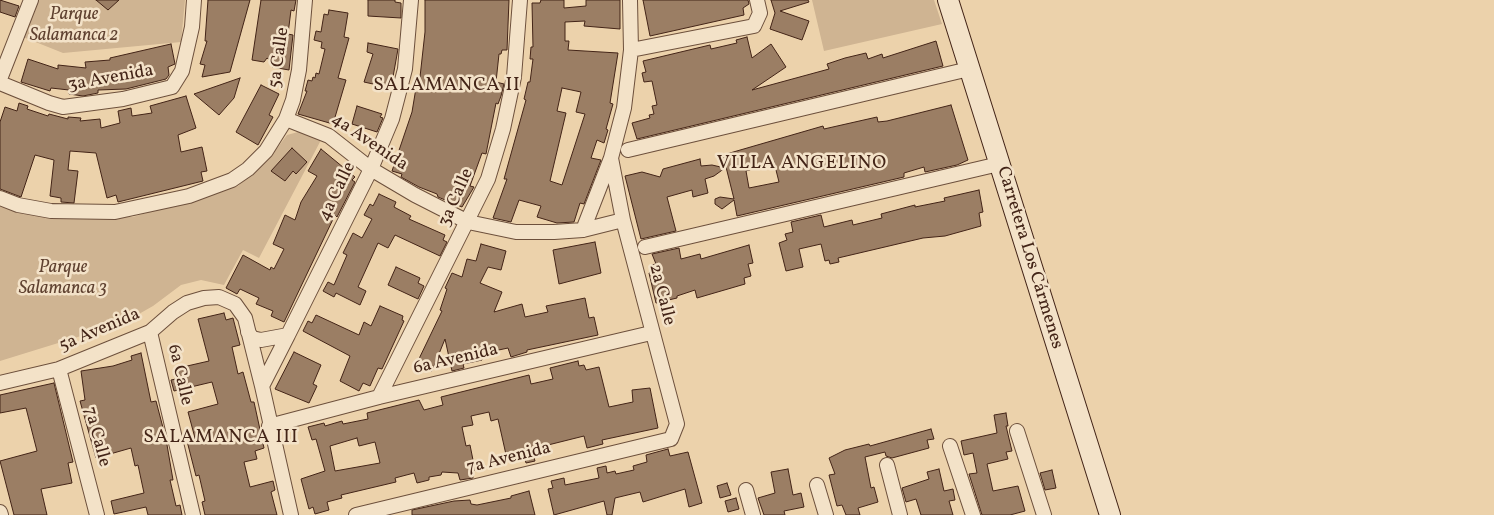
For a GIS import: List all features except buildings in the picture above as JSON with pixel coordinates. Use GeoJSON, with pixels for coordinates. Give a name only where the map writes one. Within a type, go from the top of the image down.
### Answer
{"type":"FeatureCollection","features":[{"type":"Feature","properties":{"kind":"main road","name":"Carretera Los Cármenes"},"geometry":{"type":"LineString","coordinates":[[948,0],[1110,515]]}},
{"type":"Feature","properties":{"kind":"street"},"geometry":{"type":"LineString","coordinates":[[0,78],[31,0]]}},
{"type":"Feature","properties":{"kind":"street","name":"3a Avenida"},"geometry":{"type":"LineString","coordinates":[[0,83],[63,107],[123,100],[172,87],[182,71],[192,26],[194,0]]}},
{"type":"Feature","properties":{"kind":"street","name":"5a Calle"},"geometry":{"type":"LineString","coordinates":[[286,119],[293,100],[300,70],[305,0]]}},
{"type":"Feature","properties":{"kind":"street","name":"4a Calle"},"geometry":{"type":"LineString","coordinates":[[262,386],[371,169],[392,119],[405,69],[411,0]]}},
{"type":"Feature","properties":{"kind":"street","name":"3a Calle"},"geometry":{"type":"LineString","coordinates":[[380,397],[488,179],[503,129],[514,77],[520,0]]}},
{"type":"Feature","properties":{"kind":"street","name":"2a Calle"},"geometry":{"type":"LineString","coordinates":[[583,230],[611,158],[624,108],[631,50],[630,0]]}},
{"type":"Feature","properties":{"kind":"street"},"geometry":{"type":"LineString","coordinates":[[631,50],[754,26],[758,6]]}},
{"type":"Feature","properties":{"kind":"street"},"geometry":{"type":"LineString","coordinates":[[628,150],[969,69]]}},
{"type":"Feature","properties":{"kind":"street"},"geometry":{"type":"LineString","coordinates":[[0,198],[51,211],[114,212],[189,196],[232,180],[248,169],[266,151],[286,119]]}},
{"type":"Feature","properties":{"kind":"street","name":"4a Avenida"},"geometry":{"type":"LineString","coordinates":[[286,119],[328,136],[371,169],[415,195],[468,222],[516,232],[583,230],[623,220]]}},
{"type":"Feature","properties":{"kind":"street","name":"2a Calle"},"geometry":{"type":"LineString","coordinates":[[611,158],[623,220],[651,333],[677,424],[671,439]]}},
{"type":"Feature","properties":{"kind":"street"},"geometry":{"type":"LineString","coordinates":[[645,247],[999,164]]}},
{"type":"Feature","properties":{"kind":"street","name":"5a Avenida"},"geometry":{"type":"LineString","coordinates":[[0,384],[59,369],[150,332],[173,312],[187,303],[204,298],[219,298],[235,304],[242,311],[262,386]]}},
{"type":"Feature","properties":{"kind":"street","name":"6a Calle"},"geometry":{"type":"LineString","coordinates":[[150,332],[193,515]]}},
{"type":"Feature","properties":{"kind":"street"},"geometry":{"type":"LineString","coordinates":[[248,332],[252,338],[261,340],[288,335]]}},
{"type":"Feature","properties":{"kind":"street","name":"6a Avenida"},"geometry":{"type":"LineString","coordinates":[[269,426],[380,397],[651,333]]}},
{"type":"Feature","properties":{"kind":"street","name":"7a Calle"},"geometry":{"type":"LineString","coordinates":[[59,369],[97,515]]}},
{"type":"Feature","properties":{"kind":"street"},"geometry":{"type":"LineString","coordinates":[[262,386],[269,426],[291,515]]}},
{"type":"Feature","properties":{"kind":"street"},"geometry":{"type":"LineString","coordinates":[[1017,431],[1044,515]]}},
{"type":"Feature","properties":{"kind":"street","name":"7a Avenida"},"geometry":{"type":"LineString","coordinates":[[356,515],[671,439]]}},
{"type":"Feature","properties":{"kind":"street"},"geometry":{"type":"LineString","coordinates":[[950,446],[973,515]]}},
{"type":"Feature","properties":{"kind":"street"},"geometry":{"type":"LineString","coordinates":[[887,466],[900,515]]}},
{"type":"Feature","properties":{"kind":"street"},"geometry":{"type":"LineString","coordinates":[[816,485],[826,515]]}},
{"type":"Feature","properties":{"kind":"street"},"geometry":{"type":"LineString","coordinates":[[746,490],[753,515]]}},
{"type":"Feature","properties":{"kind":"green space","name":"Parque Salamanca 2"},"geometry":{"type":"Polygon","coordinates":[[[37,0],[185,0],[181,42],[63,53],[23,37],[37,0]]]}},
{"type":"Feature","properties":{"kind":"green space"},"geometry":{"type":"Polygon","coordinates":[[[812,0],[934,0],[942,24],[824,51],[812,0]]]}},
{"type":"Feature","properties":{"kind":"green space","name":"Parque Salamanca 3"},"geometry":{"type":"Polygon","coordinates":[[[298,132],[310,133],[321,140],[259,258],[243,250],[224,285],[201,280],[181,285],[153,306],[123,323],[0,361],[0,204],[23,213],[66,218],[133,217],[238,186],[269,159],[287,135],[298,132]]]}},
{"type":"Feature","properties":{"kind":"district","name":"SALAMANCA II"},"geometry":{"type":"Point","coordinates":[447,87]}},
{"type":"Feature","properties":{"kind":"district","name":"VILLA ANGELINO"},"geometry":{"type":"Point","coordinates":[802,165]}},
{"type":"Feature","properties":{"kind":"district","name":"SALAMANCA III"},"geometry":{"type":"Point","coordinates":[221,439]}}]}
